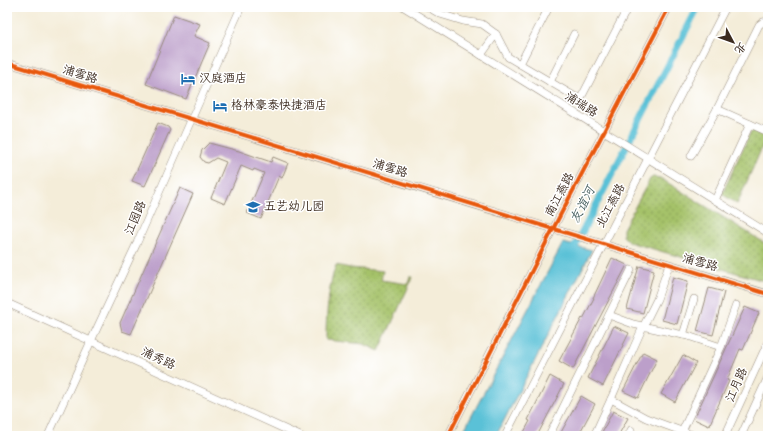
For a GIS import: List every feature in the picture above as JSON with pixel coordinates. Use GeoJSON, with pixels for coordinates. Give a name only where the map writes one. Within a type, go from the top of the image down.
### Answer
{"type":"FeatureCollection","features":[{"type":"Feature","properties":{"kind":"street","name":"江园路"},"geometry":{"type":"LineString","coordinates":[[48,436],[90,340],[136,245],[241,7]]}},
{"type":"Feature","properties":{"kind":"street","name":"浦瑞路"},"geometry":{"type":"LineString","coordinates":[[404,7],[768,233]]}},
{"type":"Feature","properties":{"kind":"street"},"geometry":{"type":"LineString","coordinates":[[520,64],[548,7]]}},
{"type":"Feature","properties":{"kind":"street"},"geometry":{"type":"LineString","coordinates":[[433,8],[440,14],[463,21],[482,24],[496,34],[508,57],[574,96],[581,98],[628,7]]}},
{"type":"Feature","properties":{"kind":"street","name":"南江燕路"},"geometry":{"type":"LineString","coordinates":[[448,436],[553,229],[669,7]]}},
{"type":"Feature","properties":{"kind":"street","name":"北江燕路"},"geometry":{"type":"LineString","coordinates":[[505,436],[726,7]]}},
{"type":"Feature","properties":{"kind":"street"},"geometry":{"type":"LineString","coordinates":[[691,156],[717,109],[759,25],[762,22],[768,21]]}},
{"type":"Feature","properties":{"kind":"street"},"geometry":{"type":"LineString","coordinates":[[481,55],[496,34]]}},
{"type":"Feature","properties":{"kind":"street"},"geometry":{"type":"LineString","coordinates":[[550,82],[574,34]]}},
{"type":"Feature","properties":{"kind":"street","name":"浦雪路"},"geometry":{"type":"LineString","coordinates":[[7,63],[768,294]]}},
{"type":"Feature","properties":{"kind":"street"},"geometry":{"type":"LineString","coordinates":[[717,109],[768,132]]}},
{"type":"Feature","properties":{"kind":"street"},"geometry":{"type":"LineString","coordinates":[[715,200],[750,124]]}},
{"type":"Feature","properties":{"kind":"street"},"geometry":{"type":"LineString","coordinates":[[594,436],[612,400],[643,327],[658,299],[669,265]]}},
{"type":"Feature","properties":{"kind":"street"},"geometry":{"type":"LineString","coordinates":[[549,436],[631,270]]}},
{"type":"Feature","properties":{"kind":"street"},"geometry":{"type":"LineString","coordinates":[[683,335],[694,299]]}},
{"type":"Feature","properties":{"kind":"street","name":"浦秀路"},"geometry":{"type":"LineString","coordinates":[[7,303],[300,436]]}},
{"type":"Feature","properties":{"kind":"street"},"geometry":{"type":"LineString","coordinates":[[681,433],[721,347],[736,305]]}},
{"type":"Feature","properties":{"kind":"street"},"geometry":{"type":"LineString","coordinates":[[609,315],[643,327],[683,335],[721,347]]}},
{"type":"Feature","properties":{"kind":"street","name":"江月路"},"geometry":{"type":"LineString","coordinates":[[726,436],[768,342]]}},
{"type":"Feature","properties":{"kind":"street","name":"江月路"},"geometry":{"type":"LineString","coordinates":[[741,436],[768,377]]}},
{"type":"Feature","properties":{"kind":"street"},"geometry":{"type":"LineString","coordinates":[[612,400],[646,418],[681,433],[695,436]]}},
{"type":"Feature","properties":{"kind":"green space"},"geometry":{"type":"Polygon","coordinates":[[[755,130],[767,136],[737,204],[722,194],[750,133],[755,130]]]}},
{"type":"Feature","properties":{"kind":"green space"},"geometry":{"type":"Polygon","coordinates":[[[653,177],[660,178],[768,245],[768,282],[629,242],[623,236],[623,229],[650,179],[653,177]]]}},
{"type":"Feature","properties":{"kind":"green space"},"geometry":{"type":"Polygon","coordinates":[[[336,265],[350,268],[383,271],[381,280],[408,284],[410,277],[413,277],[379,351],[364,344],[326,340],[328,302],[336,265]]]}},
{"type":"Feature","properties":{"kind":"water"},"geometry":{"type":"Polygon","coordinates":[[[563,243],[592,250],[496,436],[461,436],[563,243]]]}},
{"type":"Feature","properties":{"kind":"building"},"geometry":{"type":"Polygon","coordinates":[[[174,15],[200,24],[194,36],[210,43],[186,99],[146,84],[174,15]]]}},
{"type":"Feature","properties":{"kind":"building"},"geometry":{"type":"Polygon","coordinates":[[[158,123],[168,127],[170,130],[145,186],[132,181],[158,123]]]}},
{"type":"Feature","properties":{"kind":"building"},"geometry":{"type":"Polygon","coordinates":[[[209,143],[271,162],[273,157],[288,163],[282,178],[279,176],[261,219],[247,213],[264,173],[254,169],[253,171],[241,166],[225,204],[211,198],[226,162],[216,158],[208,163],[204,162],[200,157],[202,150],[209,143]]]}},
{"type":"Feature","properties":{"kind":"building"},"geometry":{"type":"Polygon","coordinates":[[[180,188],[193,194],[131,334],[122,331],[120,323],[180,188]]]}},
{"type":"Feature","properties":{"kind":"building"},"geometry":{"type":"Polygon","coordinates":[[[612,258],[627,265],[573,369],[559,361],[594,298],[612,258]]]}},
{"type":"Feature","properties":{"kind":"building"},"geometry":{"type":"Polygon","coordinates":[[[639,266],[654,270],[643,313],[627,309],[639,266]]]}},
{"type":"Feature","properties":{"kind":"building"},"geometry":{"type":"Polygon","coordinates":[[[673,277],[688,281],[677,324],[662,320],[673,277]]]}},
{"type":"Feature","properties":{"kind":"building"},"geometry":{"type":"Polygon","coordinates":[[[709,288],[724,292],[713,335],[697,331],[709,288]]]}},
{"type":"Feature","properties":{"kind":"building"},"geometry":{"type":"Polygon","coordinates":[[[745,307],[759,313],[743,350],[740,349],[727,380],[729,381],[709,426],[694,419],[745,307]]]}},
{"type":"Feature","properties":{"kind":"building"},"geometry":{"type":"Polygon","coordinates":[[[614,326],[629,333],[603,386],[588,378],[614,326]]]}},
{"type":"Feature","properties":{"kind":"building"},"geometry":{"type":"Polygon","coordinates":[[[643,352],[657,359],[638,398],[623,391],[643,352]]]}},
{"type":"Feature","properties":{"kind":"building"},"geometry":{"type":"Polygon","coordinates":[[[683,355],[696,363],[675,402],[661,394],[683,355]]]}},
{"type":"Feature","properties":{"kind":"building"},"geometry":{"type":"Polygon","coordinates":[[[550,376],[564,384],[537,436],[522,436],[530,421],[528,420],[550,376]]]}},
{"type":"Feature","properties":{"kind":"building"},"geometry":{"type":"Polygon","coordinates":[[[581,396],[595,404],[578,436],[559,436],[581,396]]]}},
{"type":"Feature","properties":{"kind":"building"},"geometry":{"type":"Polygon","coordinates":[[[613,411],[628,418],[618,436],[600,436],[613,411]]]}},
{"type":"Feature","properties":{"kind":"waterway","name":"友谊河"},"geometry":{"type":"LineString","coordinates":[[571,254],[698,7]]}},
{"type":"Feature","properties":{"kind":"cycle path"},"geometry":{"type":"LineString","coordinates":[[448,436],[553,229],[669,7]]}},
{"type":"Feature","properties":{"kind":"cycle path"},"geometry":{"type":"LineString","coordinates":[[7,63],[768,294]]}},
{"type":"Feature","properties":{"kind":"place","name":"汉庭酒店"},"geometry":{"type":"Point","coordinates":[188,79]}},
{"type":"Feature","properties":{"kind":"place","name":"格林豪泰快捷酒店"},"geometry":{"type":"Point","coordinates":[220,106]}},
{"type":"Feature","properties":{"kind":"place","name":"五艺幼儿园"},"geometry":{"type":"Point","coordinates":[253,207]}}]}
